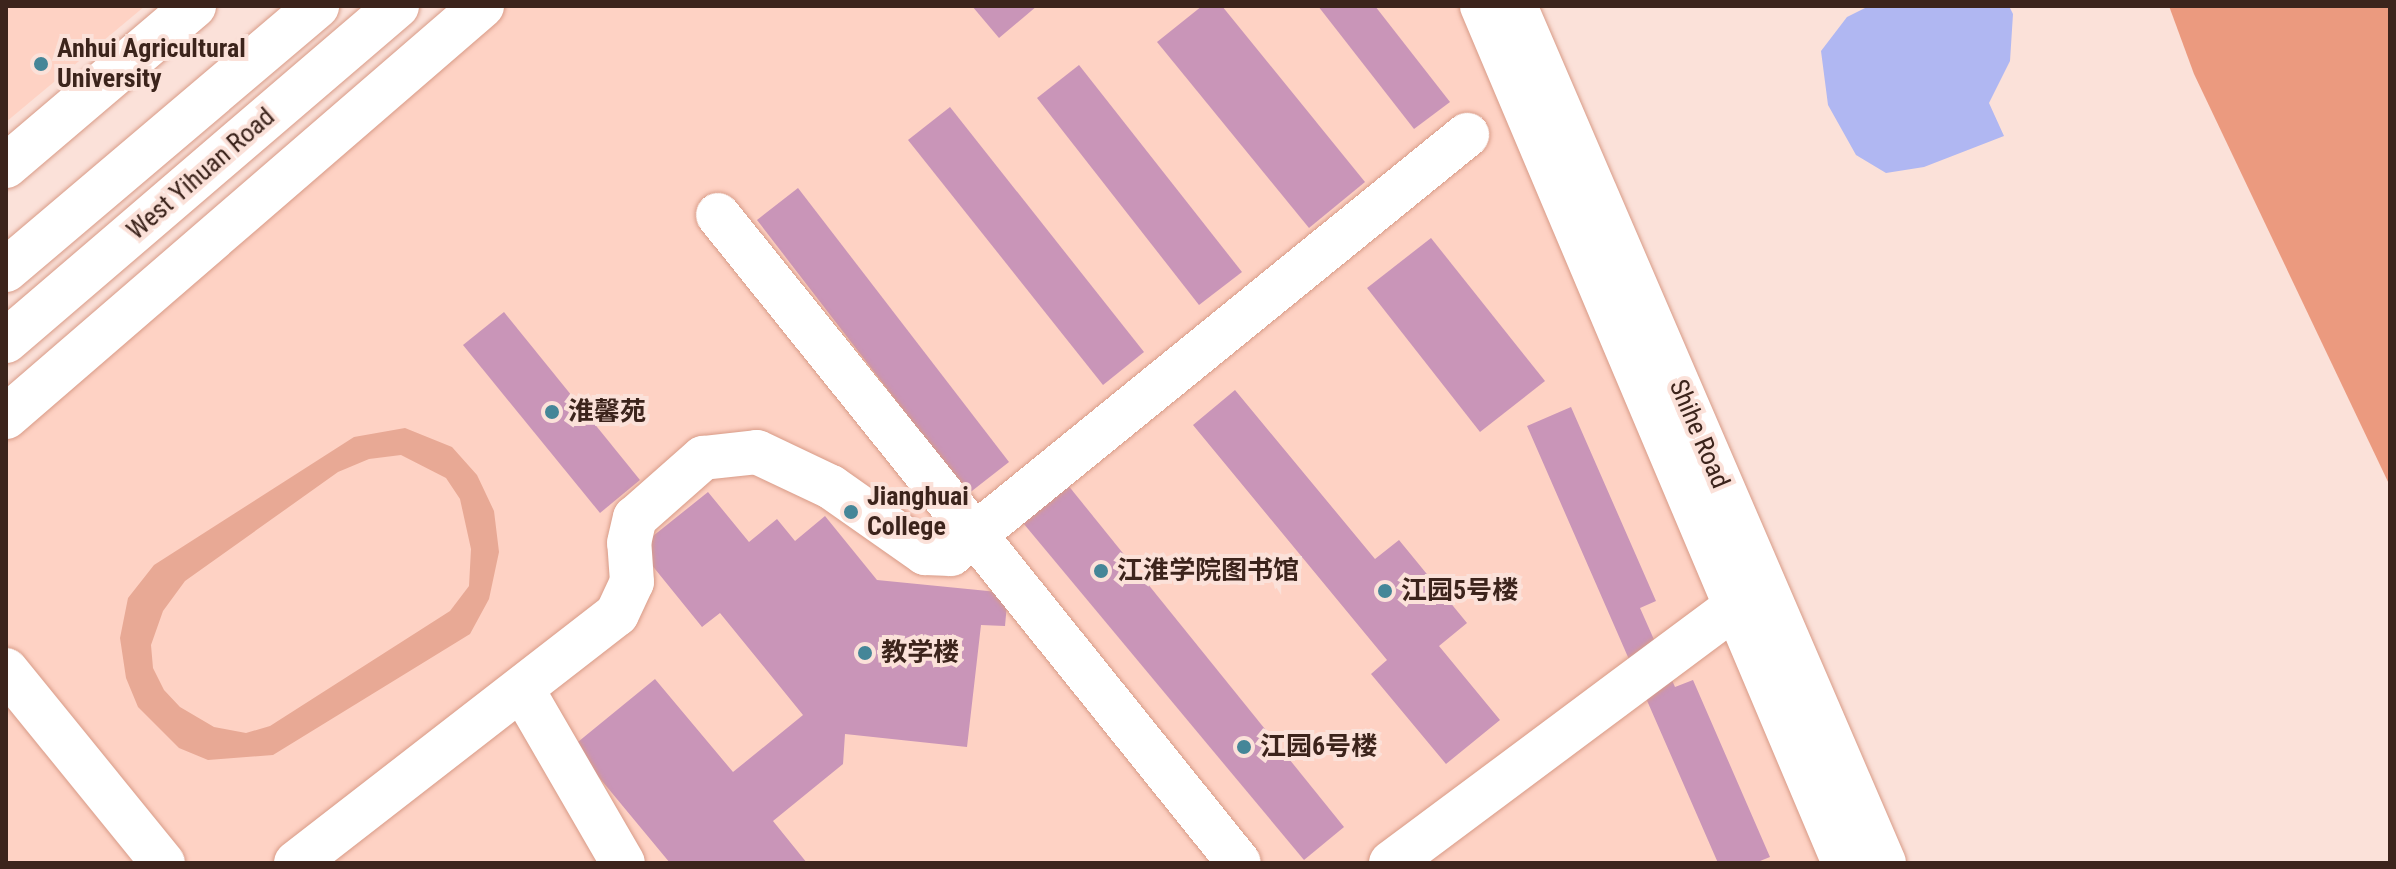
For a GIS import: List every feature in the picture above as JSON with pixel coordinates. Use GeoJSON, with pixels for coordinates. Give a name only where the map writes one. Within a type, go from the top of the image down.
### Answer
{"type":"FeatureCollection","features":[{"type":"Feature","properties":{"kind":"main road"},"geometry":{"type":"LineString","coordinates":[[6,166],[194,6]]}},
{"type":"Feature","properties":{"kind":"main road","name":"West Yihuan Road"},"geometry":{"type":"LineString","coordinates":[[6,270],[317,6]]}},
{"type":"Feature","properties":{"kind":"main road","name":"West Yihuan Road"},"geometry":{"type":"LineString","coordinates":[[6,341],[397,6]]}},
{"type":"Feature","properties":{"kind":"main road"},"geometry":{"type":"LineString","coordinates":[[6,417],[482,6]]}},
{"type":"Feature","properties":{"kind":"main road","name":"Shihe Road"},"geometry":{"type":"LineString","coordinates":[[1482,6],[1844,863]]}},
{"type":"Feature","properties":{"kind":"main road","name":"Shihe Road"},"geometry":{"type":"LineString","coordinates":[[1515,6],[1884,863]]}},
{"type":"Feature","properties":{"kind":"main road"},"geometry":{"type":"LineString","coordinates":[[296,863],[617,614],[632,582],[629,543],[635,518],[703,458],[757,452],[831,487],[925,553],[951,554],[1467,135]]}},
{"type":"Feature","properties":{"kind":"main road"},"geometry":{"type":"LineString","coordinates":[[718,215],[1239,863]]}},
{"type":"Feature","properties":{"kind":"main road"},"geometry":{"type":"LineString","coordinates":[[1391,863],[1736,606]]}},
{"type":"Feature","properties":{"kind":"main road"},"geometry":{"type":"LineString","coordinates":[[6,670],[163,863]]}},
{"type":"Feature","properties":{"kind":"main road"},"geometry":{"type":"LineString","coordinates":[[522,689],[623,863]]}},
{"type":"Feature","properties":{"kind":"shaded area","name":"Anhui Agricultural University"},"geometry":{"type":"Polygon","coordinates":[[[6,6],[145,6],[6,122],[6,6]]]}},
{"type":"Feature","properties":{"kind":"shaded area","name":"Jianghuai College"},"geometry":{"type":"Polygon","coordinates":[[[482,6],[1482,6],[1844,863],[6,863],[6,417],[482,6]]]}},
{"type":"Feature","properties":{"kind":"shaded area"},"geometry":{"type":"Polygon","coordinates":[[[2169,6],[2390,6],[2390,486],[2194,74],[2169,6]]]}},
{"type":"Feature","properties":{"kind":"shaded area"},"geometry":{"type":"Polygon","coordinates":[[[405,428],[452,447],[477,475],[494,511],[499,552],[489,599],[470,634],[273,755],[208,760],[179,748],[138,707],[126,678],[120,638],[128,598],[154,565],[354,437],[405,428]],[[401,455],[369,459],[338,472],[185,581],[163,611],[151,645],[153,668],[164,690],[180,707],[214,727],[246,733],[270,726],[450,611],[469,586],[471,549],[460,499],[446,478],[401,455]]]}},
{"type":"Feature","properties":{"kind":"water"},"geometry":{"type":"Polygon","coordinates":[[[1869,6],[2009,6],[2013,14],[2010,61],[1989,103],[2004,136],[1924,167],[1886,173],[1856,155],[1828,105],[1821,51],[1847,17],[1869,6]]]}},
{"type":"Feature","properties":{"kind":"building"},"geometry":{"type":"Polygon","coordinates":[[[972,6],[1037,6],[999,38],[972,6]]]}},
{"type":"Feature","properties":{"kind":"building"},"geometry":{"type":"Polygon","coordinates":[[[1202,6],[1222,6],[1365,182],[1309,228],[1157,42],[1202,6]]]}},
{"type":"Feature","properties":{"kind":"building"},"geometry":{"type":"Polygon","coordinates":[[[1318,6],[1375,6],[1450,102],[1414,129],[1318,6]]]}},
{"type":"Feature","properties":{"kind":"building"},"geometry":{"type":"Polygon","coordinates":[[[1079,65],[1242,272],[1199,305],[1037,98],[1079,65]]]}},
{"type":"Feature","properties":{"kind":"building"},"geometry":{"type":"Polygon","coordinates":[[[950,107],[1144,352],[1103,385],[908,140],[950,107]]]}},
{"type":"Feature","properties":{"kind":"building"},"geometry":{"type":"Polygon","coordinates":[[[798,188],[1009,462],[968,494],[757,220],[798,188]]]}},
{"type":"Feature","properties":{"kind":"building"},"geometry":{"type":"Polygon","coordinates":[[[1431,238],[1545,381],[1480,432],[1367,288],[1431,238]]]}},
{"type":"Feature","properties":{"kind":"building","name":"淮馨苑"},"geometry":{"type":"Polygon","coordinates":[[[504,312],[640,480],[600,513],[463,345],[504,312]]]}},
{"type":"Feature","properties":{"kind":"building","name":"江园5号楼"},"geometry":{"type":"Polygon","coordinates":[[[1235,390],[1375,559],[1399,540],[1467,623],[1439,646],[1500,720],[1446,764],[1371,674],[1387,660],[1193,425],[1235,390]]]}},
{"type":"Feature","properties":{"kind":"building"},"geometry":{"type":"Polygon","coordinates":[[[1571,407],[1656,601],[1640,608],[1675,687],[1693,680],[1770,857],[1755,863],[1718,863],[1527,426],[1571,407]]]}},
{"type":"Feature","properties":{"kind":"building"},"geometry":{"type":"Polygon","coordinates":[[[1059,474],[1344,827],[1304,860],[1013,511],[1059,474]]]}},
{"type":"Feature","properties":{"kind":"building","name":"教学楼"},"geometry":{"type":"Polygon","coordinates":[[[708,492],[749,542],[777,519],[795,541],[825,516],[877,580],[1008,593],[1005,626],[981,625],[967,747],[845,734],[843,764],[773,821],[807,863],[670,863],[573,746],[655,679],[733,772],[803,715],[720,613],[702,627],[638,548],[708,492]]]}},
{"type":"Feature","properties":{"kind":"place","name":"Anhui Agricultural University"},"geometry":{"type":"Point","coordinates":[41,64]}},
{"type":"Feature","properties":{"kind":"place","name":"淮馨苑"},"geometry":{"type":"Point","coordinates":[552,412]}},
{"type":"Feature","properties":{"kind":"place","name":"Jianghuai College"},"geometry":{"type":"Point","coordinates":[851,512]}},
{"type":"Feature","properties":{"kind":"place","name":"江淮学院图书馆"},"geometry":{"type":"Point","coordinates":[1101,571]}},
{"type":"Feature","properties":{"kind":"place","name":"江园5号楼"},"geometry":{"type":"Point","coordinates":[1385,591]}},
{"type":"Feature","properties":{"kind":"place","name":"教学楼"},"geometry":{"type":"Point","coordinates":[865,653]}},
{"type":"Feature","properties":{"kind":"place","name":"江园6号楼"},"geometry":{"type":"Point","coordinates":[1244,747]}}]}
